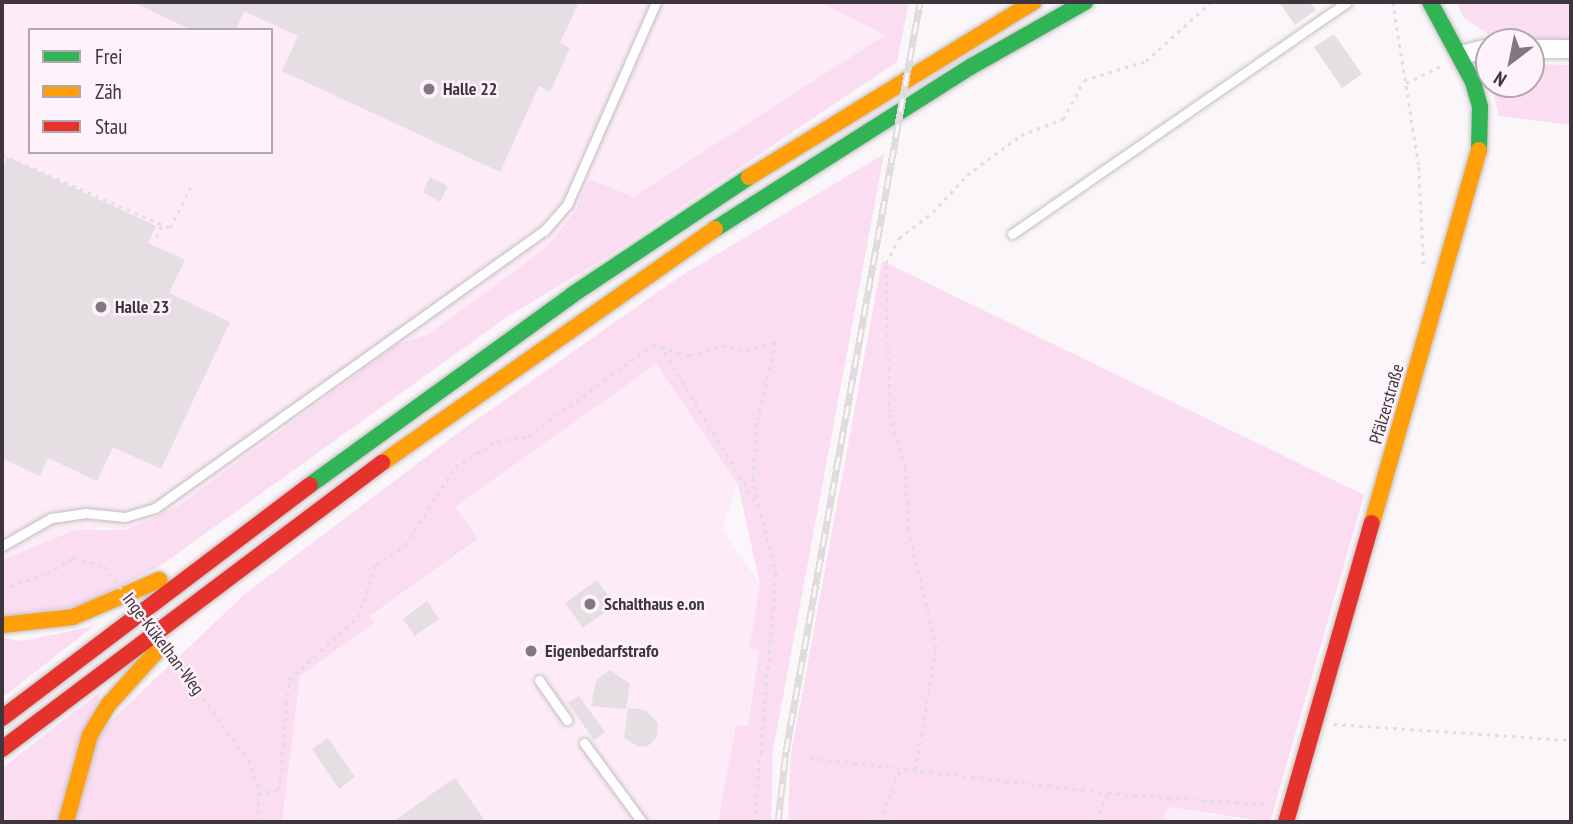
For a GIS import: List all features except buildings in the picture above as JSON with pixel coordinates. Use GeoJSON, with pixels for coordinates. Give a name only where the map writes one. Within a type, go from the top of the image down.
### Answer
{"type":"FeatureCollection","features":[{"type":"Feature","properties":{"kind":"main road"},"geometry":{"type":"LineString","coordinates":[[2,718],[424,399],[642,247],[1034,2]]}},
{"type":"Feature","properties":{"kind":"main road"},"geometry":{"type":"LineString","coordinates":[[2,749],[244,565],[666,260],[972,65],[1085,2]]}},
{"type":"Feature","properties":{"kind":"main road","name":"Pfälzerstraße"},"geometry":{"type":"LineString","coordinates":[[1288,815],[1479,154],[1480,107],[1461,55],[1430,2]]}},
{"type":"Feature","properties":{"kind":"main road"},"geometry":{"type":"LineString","coordinates":[[2,625],[73,617],[227,546]]}},
{"type":"Feature","properties":{"kind":"main road"},"geometry":{"type":"LineString","coordinates":[[66,822],[83,753],[108,705],[244,565]]}},
{"type":"Feature","properties":{"kind":"street"},"geometry":{"type":"LineString","coordinates":[[1545,49],[1571,49]]}},
{"type":"Feature","properties":{"kind":"street"},"geometry":{"type":"LineString","coordinates":[[1461,55],[1475,52]]}},
{"type":"Feature","properties":{"kind":"lane"},"geometry":{"type":"LineString","coordinates":[[2,546],[51,518],[125,517],[155,508],[544,231],[567,205],[656,2]]}},
{"type":"Feature","properties":{"kind":"lane"},"geometry":{"type":"LineString","coordinates":[[1013,234],[1347,2]]}},
{"type":"Feature","properties":{"kind":"lane"},"geometry":{"type":"LineString","coordinates":[[539,680],[567,720]]}},
{"type":"Feature","properties":{"kind":"lane"},"geometry":{"type":"LineString","coordinates":[[584,743],[642,822]]}},
{"type":"Feature","properties":{"kind":"path"},"geometry":{"type":"LineString","coordinates":[[915,770],[936,648],[908,530],[905,467],[889,413],[886,263],[899,238],[933,212],[967,176],[1021,135],[1063,119],[1084,80],[1146,61],[1211,2]]}},
{"type":"Feature","properties":{"kind":"path"},"geometry":{"type":"LineString","coordinates":[[1393,2],[1419,167],[1424,282]]}},
{"type":"Feature","properties":{"kind":"path"},"geometry":{"type":"LineString","coordinates":[[1406,83],[1461,55]]}},
{"type":"Feature","properties":{"kind":"path"},"geometry":{"type":"LineString","coordinates":[[2,155],[170,228],[190,188]]}},
{"type":"Feature","properties":{"kind":"path"},"geometry":{"type":"LineString","coordinates":[[156,237],[162,225]]}},
{"type":"Feature","properties":{"kind":"path"},"geometry":{"type":"LineString","coordinates":[[660,345],[689,355],[722,346],[746,350],[776,342],[757,423],[753,478],[776,575],[754,822]]}},
{"type":"Feature","properties":{"kind":"path"},"geometry":{"type":"LineString","coordinates":[[660,345],[759,508]]}},
{"type":"Feature","properties":{"kind":"path"},"geometry":{"type":"LineString","coordinates":[[258,794],[279,789],[289,680],[358,617],[376,564],[405,545],[454,467],[497,442],[528,436],[660,345]]}},
{"type":"Feature","properties":{"kind":"path","name":"Inge-Kükelhan-Weg"},"geometry":{"type":"LineString","coordinates":[[2,589],[73,558],[104,566],[248,760],[258,794],[259,822]]}},
{"type":"Feature","properties":{"kind":"path"},"geometry":{"type":"LineString","coordinates":[[1316,723],[1571,740]]}},
{"type":"Feature","properties":{"kind":"path"},"geometry":{"type":"LineString","coordinates":[[811,758],[1288,815]]}},
{"type":"Feature","properties":{"kind":"path"},"geometry":{"type":"LineString","coordinates":[[879,822],[900,769]]}},
{"type":"Feature","properties":{"kind":"path"},"geometry":{"type":"LineString","coordinates":[[1096,822],[1108,793]]}},
{"type":"Feature","properties":{"kind":"shaded area"},"geometry":{"type":"Polygon","coordinates":[[[2,2],[819,2],[886,35],[633,197],[590,179],[574,213],[547,247],[429,334],[398,344],[180,505],[126,530],[101,527],[2,560],[2,2]]]}},
{"type":"Feature","properties":{"kind":"shaded area"},"geometry":{"type":"Polygon","coordinates":[[[819,2],[909,2],[897,62],[605,258],[507,317],[160,566],[80,606],[2,616],[2,560],[75,530],[126,530],[180,505],[398,344],[429,334],[547,247],[574,213],[590,179],[633,197],[885,35],[819,2]]]}},
{"type":"Feature","properties":{"kind":"shaded area"},"geometry":{"type":"Polygon","coordinates":[[[1457,2],[1571,2],[1571,40],[1545,40],[1545,28],[1479,28],[1464,18],[1457,2]]]}},
{"type":"Feature","properties":{"kind":"shaded area"},"geometry":{"type":"Polygon","coordinates":[[[1545,64],[1571,65],[1571,125],[1499,116],[1494,98],[1545,98],[1545,64]]]}},
{"type":"Feature","properties":{"kind":"shaded area"},"geometry":{"type":"Polygon","coordinates":[[[884,154],[773,750],[771,822],[718,822],[736,725],[748,726],[759,651],[749,648],[760,584],[738,485],[656,364],[455,507],[478,539],[370,616],[374,623],[300,676],[282,822],[73,822],[98,733],[245,594],[455,435],[679,277],[884,154]]]}},
{"type":"Feature","properties":{"kind":"shaded area"},"geometry":{"type":"Polygon","coordinates":[[[882,261],[1364,495],[1270,822],[1168,807],[1162,822],[788,822],[791,754],[882,261]]]}},
{"type":"Feature","properties":{"kind":"shaded area"},"geometry":{"type":"Polygon","coordinates":[[[656,364],[737,485],[722,530],[760,584],[749,648],[759,650],[748,727],[736,725],[718,822],[282,822],[299,676],[374,623],[370,617],[478,540],[455,507],[656,364]]]}},
{"type":"Feature","properties":{"kind":"shaded area"},"geometry":{"type":"Polygon","coordinates":[[[94,626],[2,698],[2,638],[23,641],[94,626]]]}},
{"type":"Feature","properties":{"kind":"shaded area"},"geometry":{"type":"Polygon","coordinates":[[[101,691],[59,822],[2,822],[2,768],[101,691]]]}},
{"type":"Feature","properties":{"kind":"shaded area"},"geometry":{"type":"Polygon","coordinates":[[[1167,807],[1257,822],[1162,822],[1167,807]]]}},
{"type":"Feature","properties":{"kind":"railway"},"geometry":{"type":"LineString","coordinates":[[778,822],[786,751],[920,2]]}},
{"type":"Feature","properties":{"kind":"traffic: fast"},"geometry":{"type":"LineString","coordinates":[[715,229],[972,66],[1085,2]]}},
{"type":"Feature","properties":{"kind":"traffic: fast"},"geometry":{"type":"LineString","coordinates":[[1430,2],[1473,82],[1480,107],[1479,150]]}},
{"type":"Feature","properties":{"kind":"traffic: fast"},"geometry":{"type":"LineString","coordinates":[[310,485],[572,295],[749,177]]}},
{"type":"Feature","properties":{"kind":"traffic: slow"},"geometry":{"type":"LineString","coordinates":[[749,177],[1034,2]]}},
{"type":"Feature","properties":{"kind":"traffic: slow"},"geometry":{"type":"LineString","coordinates":[[1372,523],[1479,150]]}},
{"type":"Feature","properties":{"kind":"traffic: slow"},"geometry":{"type":"LineString","coordinates":[[382,463],[715,229]]}},
{"type":"Feature","properties":{"kind":"traffic: slow"},"geometry":{"type":"LineString","coordinates":[[2,625],[73,617],[159,580]]}},
{"type":"Feature","properties":{"kind":"traffic: slow"},"geometry":{"type":"LineString","coordinates":[[66,822],[90,735],[108,705],[156,652]]}},
{"type":"Feature","properties":{"kind":"traffic: jam"},"geometry":{"type":"LineString","coordinates":[[2,749],[382,463]]}},
{"type":"Feature","properties":{"kind":"traffic: jam"},"geometry":{"type":"LineString","coordinates":[[2,718],[310,485]]}},
{"type":"Feature","properties":{"kind":"traffic: jam"},"geometry":{"type":"LineString","coordinates":[[1286,822],[1372,523]]}},
{"type":"Feature","properties":{"kind":"place","name":"Halle 22"},"geometry":{"type":"Point","coordinates":[429,89]}},
{"type":"Feature","properties":{"kind":"place","name":"Halle 23"},"geometry":{"type":"Point","coordinates":[101,307]}},
{"type":"Feature","properties":{"kind":"place","name":"Schalthaus e.on"},"geometry":{"type":"Point","coordinates":[590,604]}},
{"type":"Feature","properties":{"kind":"place","name":"Eigenbedarfstrafo"},"geometry":{"type":"Point","coordinates":[531,651]}}]}
